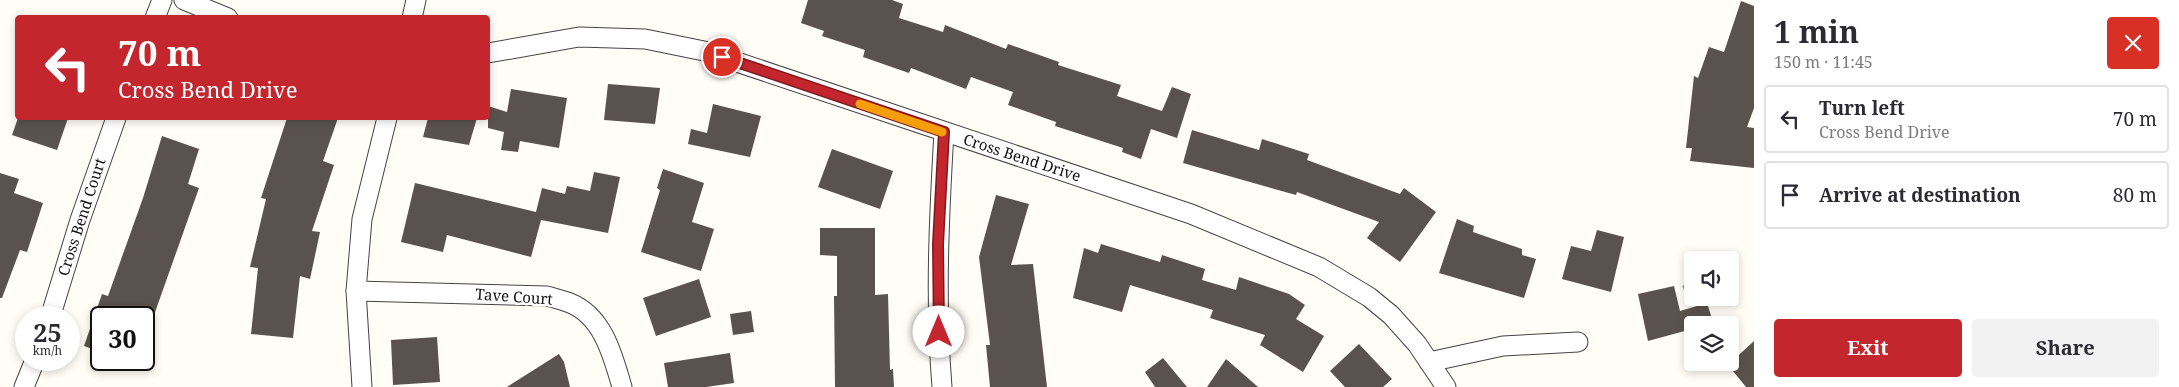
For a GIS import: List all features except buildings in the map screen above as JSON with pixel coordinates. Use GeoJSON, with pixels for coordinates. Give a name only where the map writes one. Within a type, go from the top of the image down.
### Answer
{"type":"FeatureCollection","features":[{"type":"Feature","properties":{"kind":"street"},"geometry":{"type":"LineString","coordinates":[[156,15],[162,0]]}},
{"type":"Feature","properties":{"kind":"street"},"geometry":{"type":"LineString","coordinates":[[184,0],[221,15]]}},
{"type":"Feature","properties":{"kind":"street"},"geometry":{"type":"LineString","coordinates":[[413,15],[416,0]]}},
{"type":"Feature","properties":{"kind":"street","name":"Cross Bend Drive"},"geometry":{"type":"LineString","coordinates":[[490,53],[579,37],[646,39],[704,51],[1191,214],[1319,266],[1369,297],[1392,316],[1417,344],[1446,387]]}},
{"type":"Feature","properties":{"kind":"street","name":"Cross Bend Court"},"geometry":{"type":"LineString","coordinates":[[54,306],[80,220],[115,120]]}},
{"type":"Feature","properties":{"kind":"street"},"geometry":{"type":"LineString","coordinates":[[362,387],[356,291],[362,219],[387,120]]}},
{"type":"Feature","properties":{"kind":"street"},"geometry":{"type":"LineString","coordinates":[[942,387],[939,350],[938,244],[944,132]]}},
{"type":"Feature","properties":{"kind":"street","name":"Tave Court"},"geometry":{"type":"LineString","coordinates":[[356,291],[547,296],[571,303],[597,324],[614,358],[622,387]]}},
{"type":"Feature","properties":{"kind":"street"},"geometry":{"type":"LineString","coordinates":[[1429,362],[1503,346],[1578,342]]}},
{"type":"Feature","properties":{"kind":"street"},"geometry":{"type":"LineString","coordinates":[[24,387],[30,371]]}},
{"type":"Feature","properties":{"kind":"slow traffic"},"geometry":{"type":"LineString","coordinates":[[860,104],[942,132]]}},
{"type":"Feature","properties":{"kind":"route"},"geometry":{"type":"LineString","coordinates":[[722,57],[944,132],[938,244],[939,332]]}}]}
